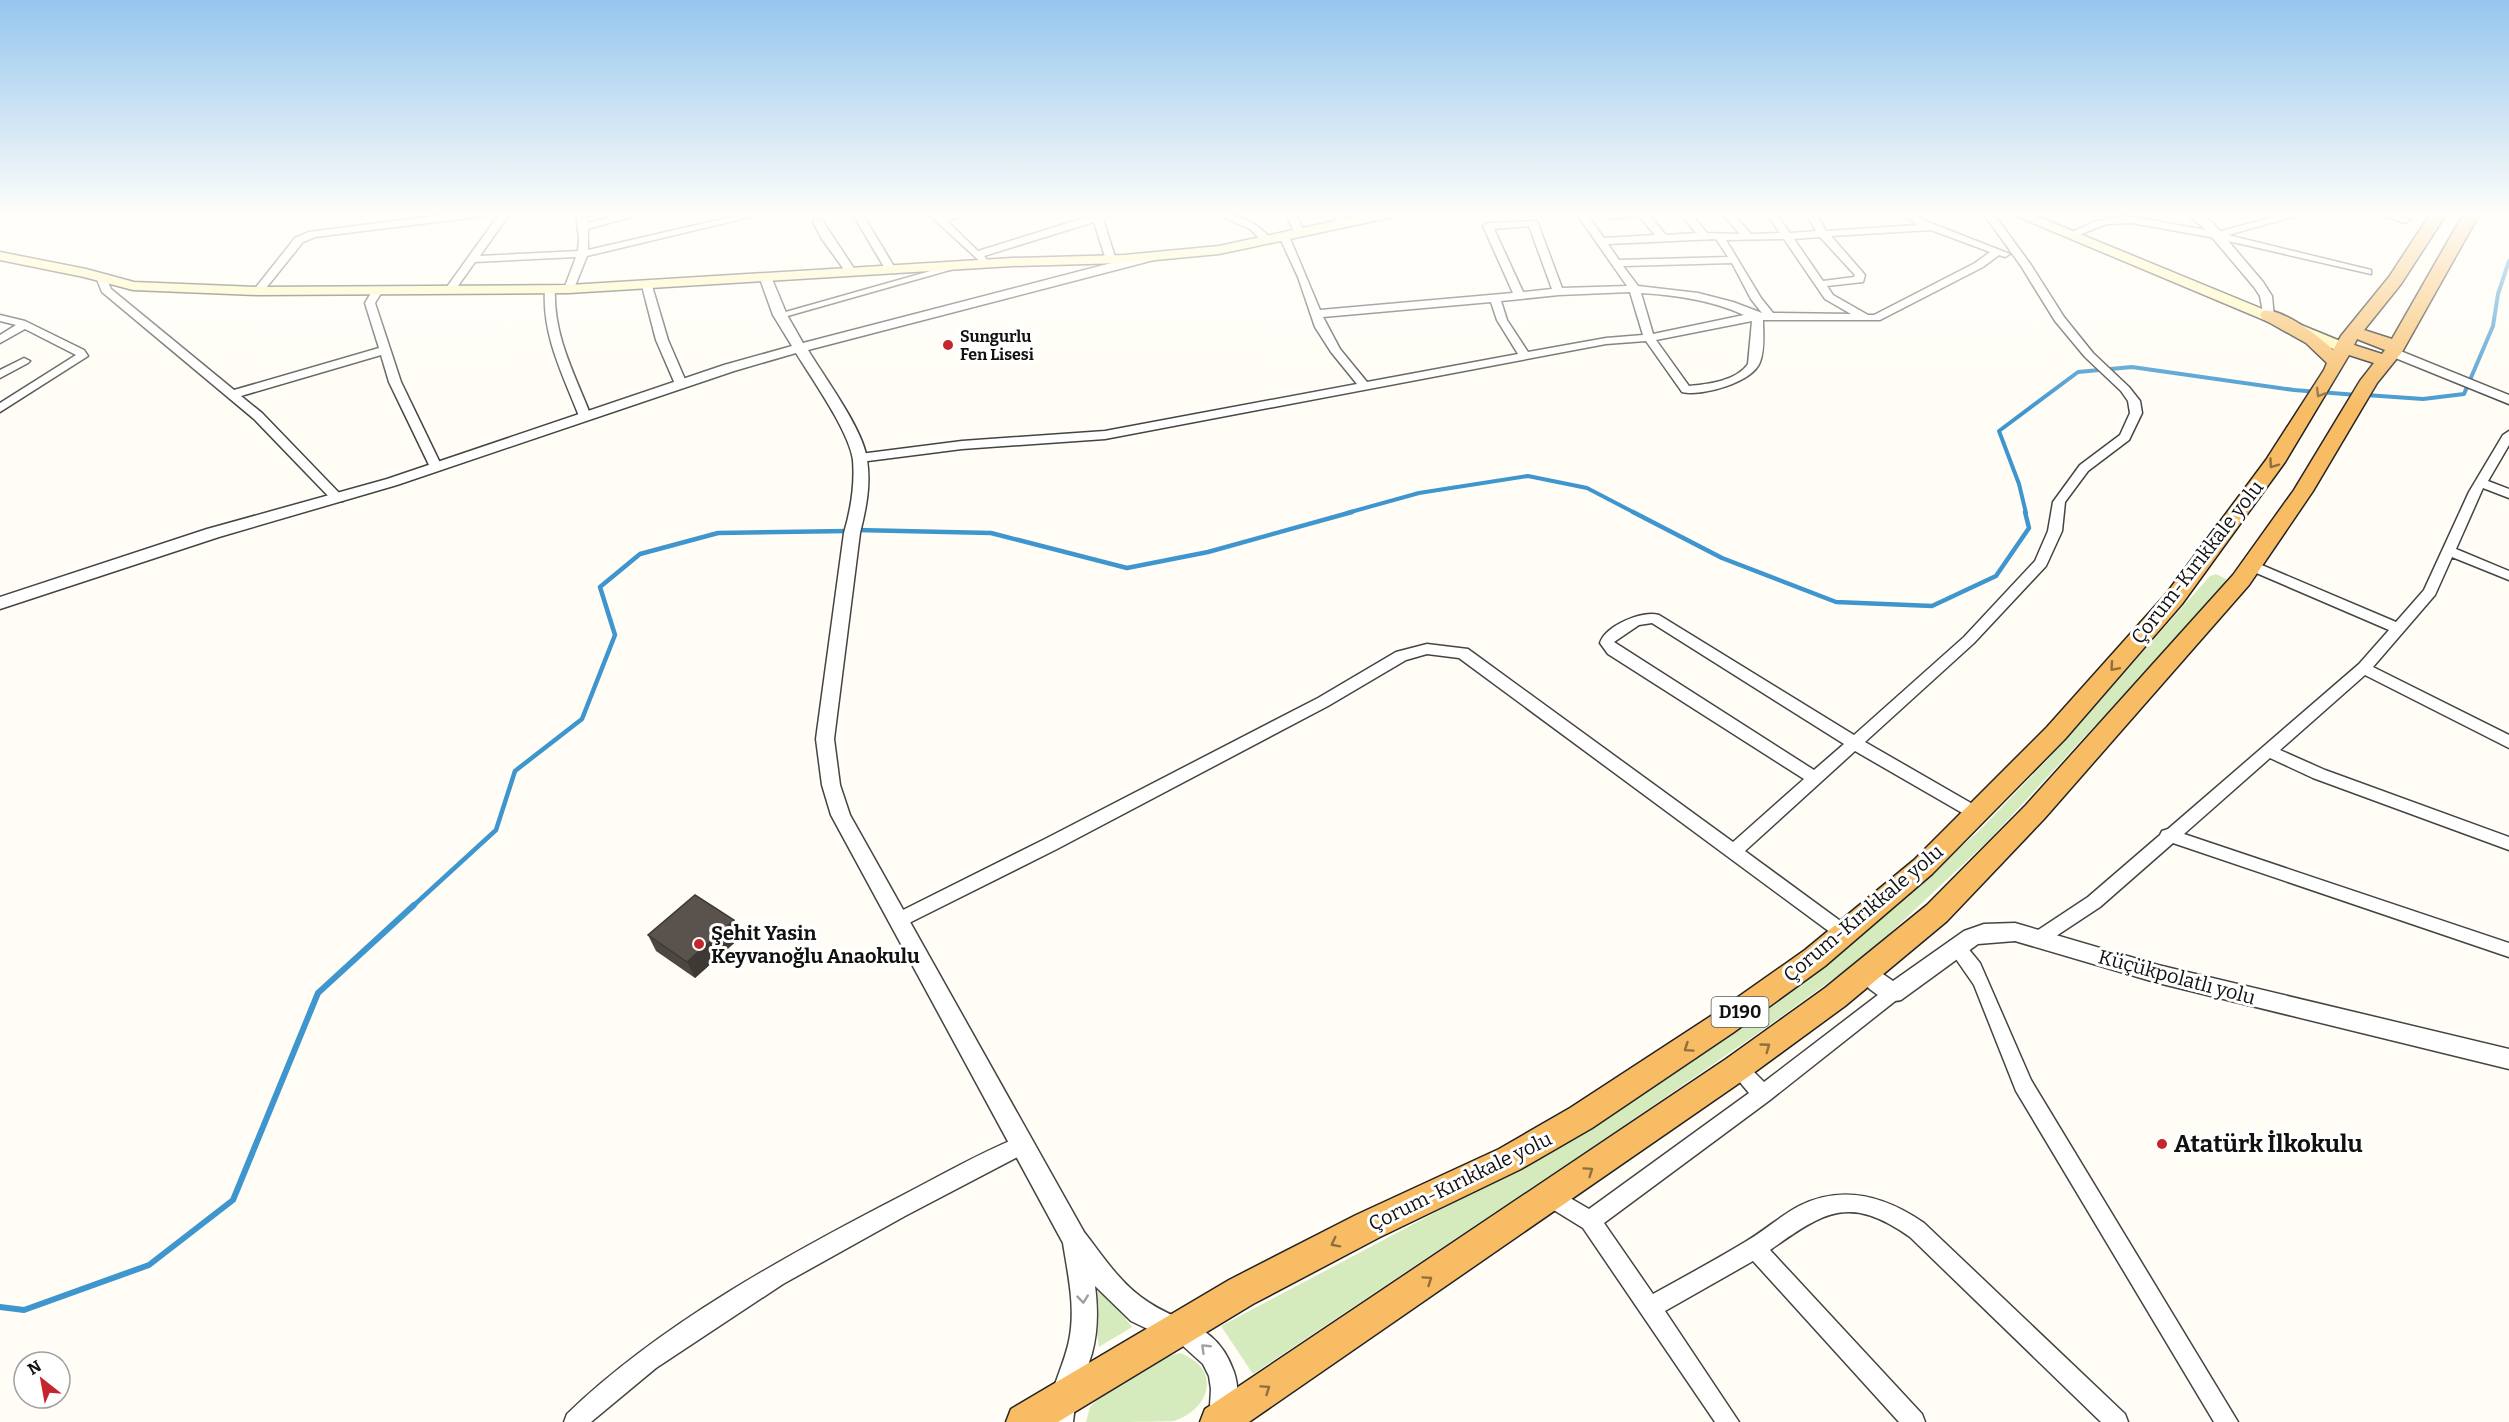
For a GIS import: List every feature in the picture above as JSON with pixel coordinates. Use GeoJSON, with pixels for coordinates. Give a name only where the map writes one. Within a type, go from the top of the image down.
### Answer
{"type":"FeatureCollection","features":[{"type":"Feature","properties":{"kind":"highway","name":"Çorum-Kırıkkale yolu"},"geometry":{"type":"LineString","coordinates":[[1024,1422],[1061,1410],[1178,1329],[1279,1271],[1546,1140],[1724,1023],[1844,933],[1923,867],[1977,814],[2056,733],[2174,598],[2275,462],[2306,416],[2342,353],[2395,279]]}},
{"type":"Feature","properties":{"kind":"highway","name":"Çorum-Kırıkkale yolu"},"geometry":{"type":"LineString","coordinates":[[1219,1421],[1551,1197],[1737,1068],[1866,972],[1937,913],[2035,812],[2252,566],[2344,424],[2369,381],[2392,354],[2434,279]]}},
{"type":"Feature","properties":{"kind":"highway"},"geometry":{"type":"LineString","coordinates":[[2269,315],[2322,347],[2342,353],[2392,354]]}},
{"type":"Feature","properties":{"kind":"main road"},"geometry":{"type":"LineString","coordinates":[[109,279],[133,286],[258,291],[550,290],[760,279]]}},
{"type":"Feature","properties":{"kind":"main road"},"geometry":{"type":"LineString","coordinates":[[2180,279],[2269,315],[2342,353]]}},
{"type":"Feature","properties":{"kind":"street"},"geometry":{"type":"LineString","coordinates":[[102,279],[106,290],[258,416],[338,498]]}},
{"type":"Feature","properties":{"kind":"street"},"geometry":{"type":"LineString","coordinates":[[258,291],[267,279]]}},
{"type":"Feature","properties":{"kind":"street"},"geometry":{"type":"LineString","coordinates":[[449,291],[457,279]]}},
{"type":"Feature","properties":{"kind":"street"},"geometry":{"type":"LineString","coordinates":[[569,289],[573,279]]}},
{"type":"Feature","properties":{"kind":"street"},"geometry":{"type":"LineString","coordinates":[[766,279],[780,315],[850,432],[860,458],[860,503],[852,533],[827,710],[826,762],[841,815],[1075,1241],[1121,1297],[1142,1314],[1178,1329],[1205,1347],[1218,1363],[1225,1379],[1226,1395],[1219,1421]]}},
{"type":"Feature","properties":{"kind":"street"},"geometry":{"type":"LineString","coordinates":[[780,315],[910,279]]}},
{"type":"Feature","properties":{"kind":"street"},"geometry":{"type":"LineString","coordinates":[[0,603],[213,533],[338,498],[436,467],[681,384],[798,348],[1066,279]]}},
{"type":"Feature","properties":{"kind":"street"},"geometry":{"type":"LineString","coordinates":[[1304,279],[1316,314],[1331,345],[1364,386]]}},
{"type":"Feature","properties":{"kind":"street"},"geometry":{"type":"LineString","coordinates":[[1512,279],[1520,296]]}},
{"type":"Feature","properties":{"kind":"street"},"geometry":{"type":"LineString","coordinates":[[1554,279],[1558,291]]}},
{"type":"Feature","properties":{"kind":"street"},"geometry":{"type":"LineString","coordinates":[[1628,279],[1635,290],[1649,338],[1686,390],[1707,387],[1737,378],[1755,363],[1764,317],[1745,279]]}},
{"type":"Feature","properties":{"kind":"street"},"geometry":{"type":"LineString","coordinates":[[1817,279],[1833,300],[1866,319]]}},
{"type":"Feature","properties":{"kind":"street"},"geometry":{"type":"LineString","coordinates":[[1820,284],[1854,282],[1858,279]]}},
{"type":"Feature","properties":{"kind":"street"},"geometry":{"type":"LineString","coordinates":[[860,458],[962,444],[1105,435],[1606,341],[1649,338],[1736,319],[1764,317],[1866,319],[1880,317],[1917,299],[1948,279]]}},
{"type":"Feature","properties":{"kind":"street"},"geometry":{"type":"LineString","coordinates":[[1733,852],[1968,640],[2041,563],[2055,531],[2059,502],[2084,468],[2125,437],[2136,413],[2134,401],[2059,320],[2034,279]]}},
{"type":"Feature","properties":{"kind":"street"},"geometry":{"type":"LineString","coordinates":[[2254,279],[2266,296],[2269,315]]}},
{"type":"Feature","properties":{"kind":"street"},"geometry":{"type":"LineString","coordinates":[[121,303],[133,286]]}},
{"type":"Feature","properties":{"kind":"street"},"geometry":{"type":"LineString","coordinates":[[647,286],[662,340],[681,384]]}},
{"type":"Feature","properties":{"kind":"street"},"geometry":{"type":"LineString","coordinates":[[378,290],[370,303],[395,382],[436,467]]}},
{"type":"Feature","properties":{"kind":"street"},"geometry":{"type":"LineString","coordinates":[[550,290],[550,312],[554,333],[585,416]]}},
{"type":"Feature","properties":{"kind":"street"},"geometry":{"type":"LineString","coordinates":[[1316,314],[1558,291],[1635,290],[1669,292],[1725,303],[1764,317]]}},
{"type":"Feature","properties":{"kind":"street"},"geometry":{"type":"LineString","coordinates":[[1495,298],[1502,321],[1525,357]]}},
{"type":"Feature","properties":{"kind":"street"},"geometry":{"type":"LineString","coordinates":[[0,318],[24,325],[80,352],[82,356],[0,408]]}},
{"type":"Feature","properties":{"kind":"street"},"geometry":{"type":"LineString","coordinates":[[0,340],[24,325]]}},
{"type":"Feature","properties":{"kind":"street"},"geometry":{"type":"LineString","coordinates":[[232,395],[293,375],[385,351]]}},
{"type":"Feature","properties":{"kind":"street"},"geometry":{"type":"LineString","coordinates":[[2392,354],[2444,372],[2509,400]]}},
{"type":"Feature","properties":{"kind":"street"},"geometry":{"type":"LineString","coordinates":[[0,375],[24,361]]}},
{"type":"Feature","properties":{"kind":"street"},"geometry":{"type":"LineString","coordinates":[[2038,939],[2084,909],[2364,668],[2430,591],[2481,483],[2509,435]]}},
{"type":"Feature","properties":{"kind":"street"},"geometry":{"type":"LineString","coordinates":[[2481,483],[2509,494]]}},
{"type":"Feature","properties":{"kind":"street"},"geometry":{"type":"LineString","coordinates":[[2449,551],[2509,576]]}},
{"type":"Feature","properties":{"kind":"street"},"geometry":{"type":"LineString","coordinates":[[2252,566],[2398,629]]}},
{"type":"Feature","properties":{"kind":"street"},"geometry":{"type":"LineString","coordinates":[[1815,779],[1613,650],[1607,643],[1608,639],[1635,621],[1654,618],[1856,743],[1977,814]]}},
{"type":"Feature","properties":{"kind":"street"},"geometry":{"type":"LineString","coordinates":[[899,920],[1051,844],[1302,713],[1401,656],[1427,650],[1463,653],[1844,933]]}},
{"type":"Feature","properties":{"kind":"street"},"geometry":{"type":"LineString","coordinates":[[2364,668],[2509,742]]}},
{"type":"Feature","properties":{"kind":"street"},"geometry":{"type":"LineString","coordinates":[[2268,751],[2319,774],[2509,844]]}},
{"type":"Feature","properties":{"kind":"street"},"geometry":{"type":"LineString","coordinates":[[2168,835],[2509,950]]}},
{"type":"Feature","properties":{"kind":"street","name":"Küçükpolatlı yolu"},"geometry":{"type":"LineString","coordinates":[[1893,993],[1971,937],[2000,931],[2038,939],[2158,974],[2509,1059]]}},
{"type":"Feature","properties":{"kind":"street"},"geometry":{"type":"LineString","coordinates":[[1956,946],[1974,968],[1982,983],[2023,1085],[2227,1422]]}},
{"type":"Feature","properties":{"kind":"street"},"geometry":{"type":"LineString","coordinates":[[1590,1221],[1763,1094],[1893,993],[1866,972]]}},
{"type":"Feature","properties":{"kind":"street"},"geometry":{"type":"LineString","coordinates":[[1737,1068],[1763,1094]]}},
{"type":"Feature","properties":{"kind":"street"},"geometry":{"type":"LineString","coordinates":[[575,1422],[636,1368],[775,1275],[846,1235],[1022,1145]]}},
{"type":"Feature","properties":{"kind":"street"},"geometry":{"type":"LineString","coordinates":[[1551,1197],[1590,1221],[1728,1422]]}},
{"type":"Feature","properties":{"kind":"street"},"geometry":{"type":"LineString","coordinates":[[1650,1308],[1755,1248],[1807,1212],[1852,1203],[1886,1210],[1917,1230],[2116,1422]]}},
{"type":"Feature","properties":{"kind":"street"},"geometry":{"type":"LineString","coordinates":[[1061,1410],[1082,1342],[1085,1320],[1075,1241]]}},
{"type":"Feature","properties":{"kind":"street"},"geometry":{"type":"LineString","coordinates":[[1755,1248],[1914,1422]]}},
{"type":"Feature","properties":{"kind":"green space"},"geometry":{"type":"Polygon","coordinates":[[[2216,574],[2226,579],[2225,585],[1990,839],[1890,933],[1844,971],[1767,1027],[1631,1121],[1253,1374],[1221,1326],[1563,1145],[1673,1074],[1839,955],[1980,830],[2049,758],[2210,576],[2216,574]]]}},
{"type":"Feature","properties":{"kind":"green space"},"geometry":{"type":"Polygon","coordinates":[[[1087,1269],[1132,1327],[1099,1347],[1087,1269]]]}},
{"type":"Feature","properties":{"kind":"green space"},"geometry":{"type":"Polygon","coordinates":[[[1180,1353],[1196,1362],[1206,1377],[1207,1385],[1203,1399],[1188,1415],[1174,1421],[1086,1422],[1090,1407],[1098,1399],[1169,1356],[1180,1353]]]}},
{"type":"Feature","properties":{"kind":"building"},"geometry":{"type":"Polygon","coordinates":[[[695,895],[734,920],[687,962],[648,935],[695,895]]]}},
{"type":"Feature","properties":{"kind":"waterway"},"geometry":{"type":"LineString","coordinates":[[2366,395],[2423,399],[2464,394],[2493,326],[2503,279]]}},
{"type":"Feature","properties":{"kind":"waterway"},"geometry":{"type":"LineString","coordinates":[[2026,513],[2019,484],[1999,431],[2078,372],[2132,367],[2294,390],[2357,395]]}},
{"type":"Feature","properties":{"kind":"waterway"},"geometry":{"type":"LineString","coordinates":[[1347,513],[1419,493],[1528,476],[1587,488],[1635,513]]}},
{"type":"Feature","properties":{"kind":"waterway"},"geometry":{"type":"LineString","coordinates":[[856,530],[991,533],[1127,568],[1208,552],[1352,512]]}},
{"type":"Feature","properties":{"kind":"waterway"},"geometry":{"type":"LineString","coordinates":[[1633,512],[1722,558],[1836,602],[1932,606],[1996,576],[2029,528],[2025,512]]}},
{"type":"Feature","properties":{"kind":"waterway"},"geometry":{"type":"LineString","coordinates":[[413,906],[496,830],[515,771],[582,719],[615,635],[600,587],[640,554],[718,533],[848,531]]}},
{"type":"Feature","properties":{"kind":"waterway"},"geometry":{"type":"LineString","coordinates":[[0,1307],[24,1310],[149,1265],[233,1200],[318,993],[414,905]]}},
{"type":"Feature","properties":{"kind":"place","name":"Sungurlu Fen Lisesi"},"geometry":{"type":"Point","coordinates":[948,345]}},
{"type":"Feature","properties":{"kind":"place","name":"Şehit Yasin Keyvanoğlu Anaokulu"},"geometry":{"type":"Point","coordinates":[699,944]}},
{"type":"Feature","properties":{"kind":"place","name":"Atatürk İlkokulu"},"geometry":{"type":"Point","coordinates":[2162,1144]}}]}
